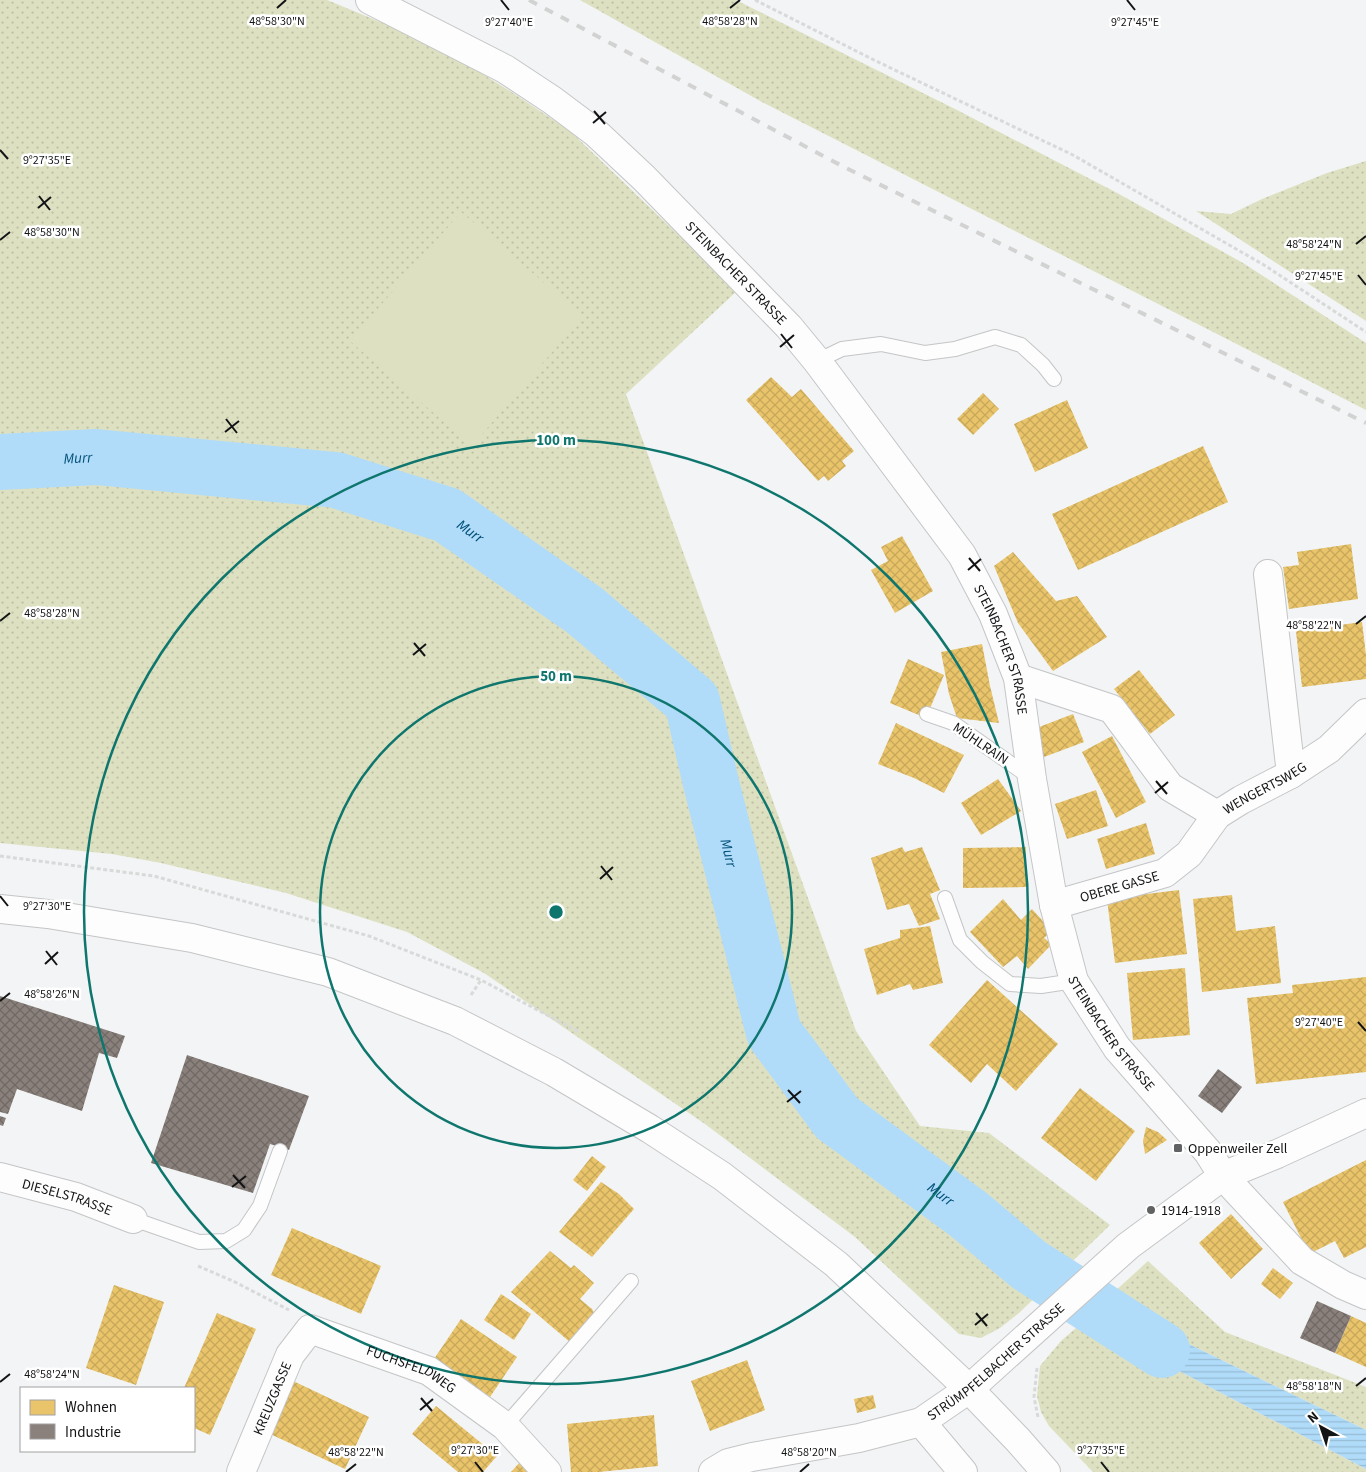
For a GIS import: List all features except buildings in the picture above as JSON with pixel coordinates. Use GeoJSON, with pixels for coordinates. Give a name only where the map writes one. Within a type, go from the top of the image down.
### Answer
{"type":"FeatureCollection","features":[{"type":"Feature","properties":{"kind":"street","name":"STEINBACHER STRASSE"},"geometry":{"type":"LineString","coordinates":[[370,0],[505,69],[552,100],[596,133],[644,178],[789,326],[817,361],[962,555],[993,614],[1018,678],[1032,779],[1054,905],[1074,981],[1117,1048],[1208,1152],[1222,1176],[1302,1261],[1355,1290]]}},
{"type":"Feature","properties":{"kind":"street"},"geometry":{"type":"LineString","coordinates":[[1268,574],[1291,774]]}},
{"type":"Feature","properties":{"kind":"street","name":"WENGERTSWEG"},"geometry":{"type":"LineString","coordinates":[[1018,678],[1112,709],[1170,787],[1217,815],[1291,774],[1329,749],[1366,713]]}},
{"type":"Feature","properties":{"kind":"street","name":"OBERE GASSE"},"geometry":{"type":"LineString","coordinates":[[1054,905],[1165,873],[1189,854],[1217,815]]}},
{"type":"Feature","properties":{"kind":"street"},"geometry":{"type":"LineString","coordinates":[[0,910],[48,914],[192,938],[328,972],[455,1021],[554,1072],[650,1129],[722,1176],[836,1264],[969,1388],[1046,1472]]}},
{"type":"Feature","properties":{"kind":"street","name":"STRÜMPFELBACHER STRASSE"},"geometry":{"type":"LineString","coordinates":[[723,1469],[752,1457],[859,1438],[921,1422],[969,1388],[1128,1246],[1222,1176],[1277,1154],[1366,1113]]}},
{"type":"Feature","properties":{"kind":"street","name":"DIESELSTRASSE"},"geometry":{"type":"LineString","coordinates":[[0,1177],[76,1197],[133,1219]]}},
{"type":"Feature","properties":{"kind":"street"},"geometry":{"type":"LineString","coordinates":[[1355,1290],[1366,1270]]}},
{"type":"Feature","properties":{"kind":"street","name":"FUCHSFELDWEG"},"geometry":{"type":"LineString","coordinates":[[310,1328],[429,1371],[505,1426],[547,1472]]}},
{"type":"Feature","properties":{"kind":"street","name":"KREUZGASSE"},"geometry":{"type":"LineString","coordinates":[[241,1472],[290,1355],[310,1328]]}},
{"type":"Feature","properties":{"kind":"street"},"geometry":{"type":"LineString","coordinates":[[921,1422],[963,1472]]}},
{"type":"Feature","properties":{"kind":"lane"},"geometry":{"type":"LineString","coordinates":[[817,361],[842,349],[881,344],[925,353],[955,349],[995,337],[1020,345],[1044,365],[1054,379]]}},
{"type":"Feature","properties":{"kind":"lane","name":"MÜHLRAIN"},"geometry":{"type":"LineString","coordinates":[[927,714],[953,723],[1032,779]]}},
{"type":"Feature","properties":{"kind":"lane"},"geometry":{"type":"LineString","coordinates":[[945,898],[960,940],[982,962],[1010,984],[1041,986],[1074,981]]}},
{"type":"Feature","properties":{"kind":"lane"},"geometry":{"type":"LineString","coordinates":[[133,1219],[199,1242],[226,1241],[244,1230],[260,1206],[280,1151]]}},
{"type":"Feature","properties":{"kind":"lane"},"geometry":{"type":"LineString","coordinates":[[505,1426],[631,1281]]}},
{"type":"Feature","properties":{"kind":"path"},"geometry":{"type":"LineString","coordinates":[[755,0],[885,66],[1072,155],[1264,265],[1366,332]]}},
{"type":"Feature","properties":{"kind":"path"},"geometry":{"type":"LineString","coordinates":[[0,856],[154,876],[369,936],[481,980],[579,1032]]}},
{"type":"Feature","properties":{"kind":"path"},"geometry":{"type":"LineString","coordinates":[[192,1264],[235,1282],[287,1309],[310,1328]]}},
{"type":"Feature","properties":{"kind":"green space"},"geometry":{"type":"Polygon","coordinates":[[[0,0],[327,0],[436,45],[570,131],[737,291],[626,394],[856,1031],[920,1126],[989,1133],[1110,1225],[1019,1313],[1000,1328],[981,1338],[959,1334],[855,1237],[705,1124],[484,973],[407,932],[286,893],[161,863],[112,854],[0,843],[0,0]]]}},
{"type":"Feature","properties":{"kind":"green space"},"geometry":{"type":"Polygon","coordinates":[[[580,0],[736,0],[957,110],[1119,194],[1243,263],[1366,343],[1366,410],[762,102],[580,0]]]}},
{"type":"Feature","properties":{"kind":"green space"},"geometry":{"type":"Polygon","coordinates":[[[1366,161],[1366,321],[1196,211],[1231,214],[1262,199],[1327,173],[1366,161]]]}},
{"type":"Feature","properties":{"kind":"green space"},"geometry":{"type":"Polygon","coordinates":[[[461,212],[583,316],[472,446],[350,341],[461,212]]]}},
{"type":"Feature","properties":{"kind":"green space"},"geometry":{"type":"Polygon","coordinates":[[[1148,1261],[1225,1332],[1366,1387],[1366,1430],[1166,1333],[1112,1294],[1148,1261]]]}},
{"type":"Feature","properties":{"kind":"green space"},"geometry":{"type":"Polygon","coordinates":[[[1084,1321],[1366,1469],[1366,1472],[1093,1472],[1049,1426],[1041,1412],[1037,1396],[1040,1366],[1061,1341],[1084,1321]]]}},
{"type":"Feature","properties":{"kind":"water"},"geometry":{"type":"Polygon","coordinates":[[[1112,1294],[1166,1333],[1366,1430],[1366,1469],[1084,1321],[1112,1294]]]}},
{"type":"Feature","properties":{"kind":"pier"},"geometry":{"type":"Polygon","coordinates":[[[1111,1292],[1114,1292],[1082,1322],[1082,1319],[1111,1292]]]}},
{"type":"Feature","properties":{"kind":"waterway","name":"Murr"},"geometry":{"type":"LineString","coordinates":[[0,462],[96,457],[336,480],[447,515],[584,610],[692,701],[774,1033],[837,1118],[968,1214],[1029,1265],[1162,1350]]}},
{"type":"Feature","properties":{"kind":"railway"},"geometry":{"type":"LineString","coordinates":[[529,0],[846,168],[1366,423]]}},
{"type":"Feature","properties":{"kind":"place","name":"Oppenweiler Zell"},"geometry":{"type":"Point","coordinates":[1178,1148]}},
{"type":"Feature","properties":{"kind":"place","name":"1914-1918"},"geometry":{"type":"Point","coordinates":[1151,1210]}}]}
